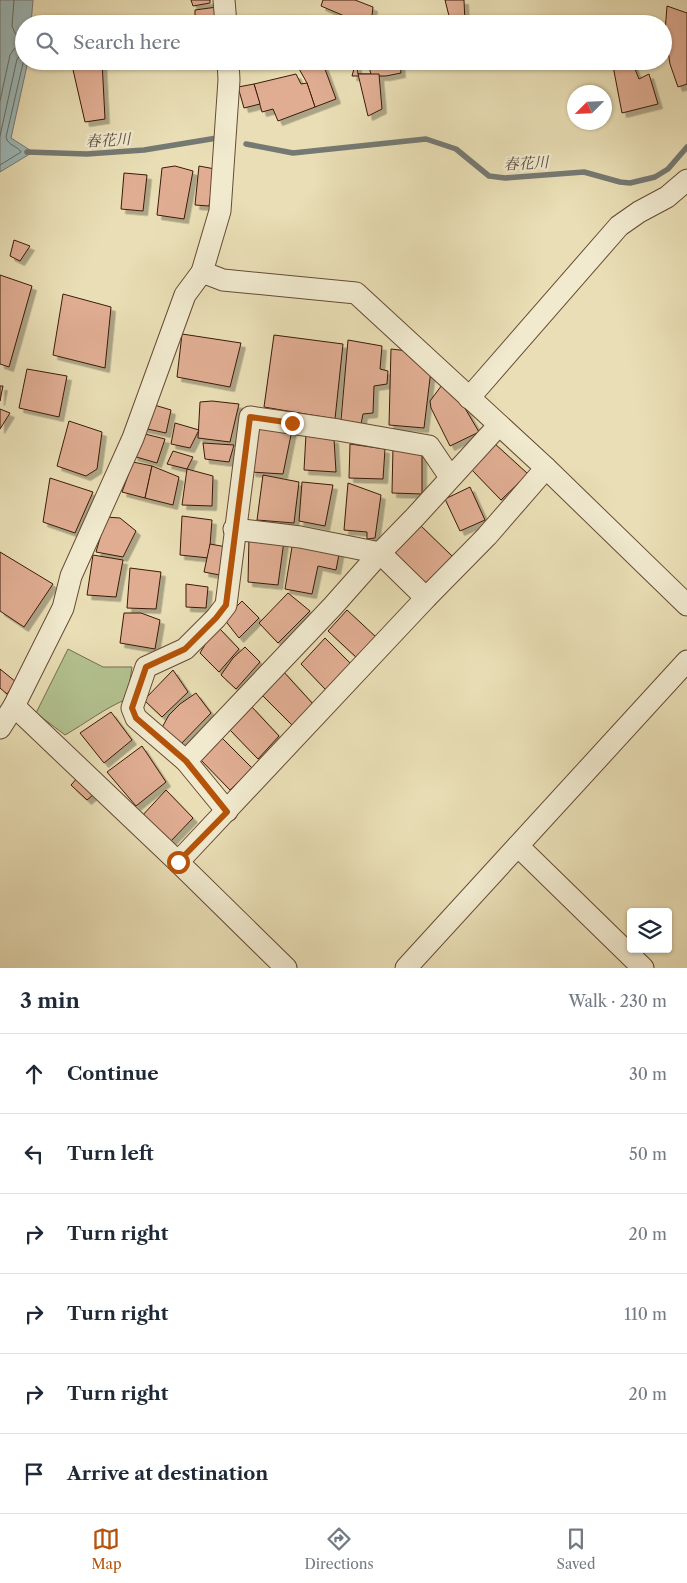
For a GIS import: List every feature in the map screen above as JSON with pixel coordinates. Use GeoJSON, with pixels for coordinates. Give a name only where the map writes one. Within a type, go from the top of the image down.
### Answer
{"type":"FeatureCollection","features":[{"type":"Feature","properties":{"kind":"street"},"geometry":{"type":"LineString","coordinates":[[224,0],[225,15]]}},
{"type":"Feature","properties":{"kind":"street"},"geometry":{"type":"LineString","coordinates":[[0,728],[14,706],[63,608],[71,576],[133,438],[185,295],[202,272],[220,211],[229,90],[228,70]]}},
{"type":"Feature","properties":{"kind":"street"},"geometry":{"type":"LineString","coordinates":[[469,398],[619,226],[639,212],[667,197],[687,180]]}},
{"type":"Feature","properties":{"kind":"street"},"geometry":{"type":"LineString","coordinates":[[202,272],[223,280],[356,293],[546,468],[687,605]]}},
{"type":"Feature","properties":{"kind":"street"},"geometry":{"type":"LineString","coordinates":[[227,812],[186,761],[136,718],[132,708],[146,667],[185,649],[216,618],[226,605],[234,529],[250,417],[428,446],[450,477]]}},
{"type":"Feature","properties":{"kind":"street"},"geometry":{"type":"LineString","coordinates":[[186,761],[333,606],[499,425]]}},
{"type":"Feature","properties":{"kind":"street"},"geometry":{"type":"LineString","coordinates":[[178,862],[426,598],[487,536],[546,468]]}},
{"type":"Feature","properties":{"kind":"street"},"geometry":{"type":"LineString","coordinates":[[234,529],[300,537],[380,553],[426,598]]}},
{"type":"Feature","properties":{"kind":"street"},"geometry":{"type":"LineString","coordinates":[[406,968],[687,661]]}},
{"type":"Feature","properties":{"kind":"street"},"geometry":{"type":"LineString","coordinates":[[14,706],[286,968]]}},
{"type":"Feature","properties":{"kind":"street"},"geometry":{"type":"LineString","coordinates":[[518,846],[643,968]]}},
{"type":"Feature","properties":{"kind":"green space"},"geometry":{"type":"Polygon","coordinates":[[[68,649],[103,667],[132,667],[127,699],[103,711],[65,735],[36,713],[68,649]]]}},
{"type":"Feature","properties":{"kind":"water"},"geometry":{"type":"Polygon","coordinates":[[[0,0],[33,0],[32,15],[15,15],[15,70],[26,70],[11,138],[33,152],[0,172],[0,0]]]}},
{"type":"Feature","properties":{"kind":"building"},"geometry":{"type":"Polygon","coordinates":[[[191,0],[210,0],[210,3],[193,6],[191,0]]]}},
{"type":"Feature","properties":{"kind":"building"},"geometry":{"type":"Polygon","coordinates":[[[323,0],[355,0],[373,7],[372,15],[342,15],[321,6],[323,0]]]}},
{"type":"Feature","properties":{"kind":"building"},"geometry":{"type":"Polygon","coordinates":[[[445,0],[464,0],[465,15],[449,15],[445,0]]]}},
{"type":"Feature","properties":{"kind":"building"},"geometry":{"type":"Polygon","coordinates":[[[667,6],[687,13],[687,84],[678,87],[672,70],[672,15],[666,15],[667,6]]]}},
{"type":"Feature","properties":{"kind":"building"},"geometry":{"type":"Polygon","coordinates":[[[217,7],[218,15],[195,15],[195,10],[217,7]]]}},
{"type":"Feature","properties":{"kind":"building"},"geometry":{"type":"Polygon","coordinates":[[[73,70],[102,70],[105,119],[85,122],[73,70]]]}},
{"type":"Feature","properties":{"kind":"building"},"geometry":{"type":"Polygon","coordinates":[[[300,70],[325,70],[336,99],[315,107],[307,83],[300,70]]]}},
{"type":"Feature","properties":{"kind":"building"},"geometry":{"type":"Polygon","coordinates":[[[354,70],[357,70],[358,74],[371,74],[370,70],[401,70],[401,73],[386,76],[352,76],[354,70]]]}},
{"type":"Feature","properties":{"kind":"building"},"geometry":{"type":"Polygon","coordinates":[[[614,70],[635,70],[639,79],[649,74],[658,104],[622,113],[614,70]]]}},
{"type":"Feature","properties":{"kind":"building"},"geometry":{"type":"Polygon","coordinates":[[[296,74],[301,84],[307,83],[315,107],[278,121],[273,109],[262,112],[254,84],[296,74]]]}},
{"type":"Feature","properties":{"kind":"building"},"geometry":{"type":"Polygon","coordinates":[[[358,74],[379,74],[382,109],[368,116],[358,74]]]}},
{"type":"Feature","properties":{"kind":"building"},"geometry":{"type":"Polygon","coordinates":[[[254,84],[260,104],[244,108],[238,87],[254,84]]]}},
{"type":"Feature","properties":{"kind":"building"},"geometry":{"type":"Polygon","coordinates":[[[175,166],[193,171],[184,219],[157,215],[162,168],[175,166]]]}},
{"type":"Feature","properties":{"kind":"building"},"geometry":{"type":"Polygon","coordinates":[[[199,166],[215,169],[209,206],[195,205],[199,166]]]}},
{"type":"Feature","properties":{"kind":"building"},"geometry":{"type":"Polygon","coordinates":[[[124,173],[147,175],[143,211],[121,209],[124,173]]]}},
{"type":"Feature","properties":{"kind":"building"},"geometry":{"type":"Polygon","coordinates":[[[14,240],[30,246],[20,261],[10,256],[14,240]]]}},
{"type":"Feature","properties":{"kind":"building"},"geometry":{"type":"Polygon","coordinates":[[[0,275],[32,286],[9,367],[0,364],[0,275]]]}},
{"type":"Feature","properties":{"kind":"building"},"geometry":{"type":"Polygon","coordinates":[[[63,294],[111,307],[105,368],[53,355],[63,294]]]}},
{"type":"Feature","properties":{"kind":"building"},"geometry":{"type":"Polygon","coordinates":[[[182,334],[241,343],[230,387],[177,377],[182,334]]]}},
{"type":"Feature","properties":{"kind":"building"},"geometry":{"type":"Polygon","coordinates":[[[274,335],[343,344],[335,419],[264,407],[274,335]]]}},
{"type":"Feature","properties":{"kind":"building"},"geometry":{"type":"Polygon","coordinates":[[[348,340],[382,346],[380,369],[388,371],[387,384],[374,386],[373,413],[363,414],[361,424],[341,420],[348,340]]]}},
{"type":"Feature","properties":{"kind":"building"},"geometry":{"type":"Polygon","coordinates":[[[391,349],[408,351],[431,370],[424,428],[389,425],[391,349]]]}},
{"type":"Feature","properties":{"kind":"building"},"geometry":{"type":"Polygon","coordinates":[[[27,369],[67,376],[59,417],[19,408],[27,369]]]}},
{"type":"Feature","properties":{"kind":"building"},"geometry":{"type":"Polygon","coordinates":[[[442,385],[456,393],[479,432],[450,446],[431,408],[430,401],[442,385]]]}},
{"type":"Feature","properties":{"kind":"building"},"geometry":{"type":"Polygon","coordinates":[[[0,386],[3,386],[0,401],[0,386]]]}},
{"type":"Feature","properties":{"kind":"building"},"geometry":{"type":"Polygon","coordinates":[[[212,401],[239,404],[230,442],[198,438],[200,402],[212,401]]]}},
{"type":"Feature","properties":{"kind":"building"},"geometry":{"type":"Polygon","coordinates":[[[151,404],[171,410],[166,433],[143,428],[151,404]]]}},
{"type":"Feature","properties":{"kind":"building"},"geometry":{"type":"Polygon","coordinates":[[[0,409],[10,413],[0,429],[0,409]]]}},
{"type":"Feature","properties":{"kind":"building"},"geometry":{"type":"Polygon","coordinates":[[[69,421],[102,432],[97,469],[86,476],[57,466],[69,421]]]}},
{"type":"Feature","properties":{"kind":"building"},"geometry":{"type":"Polygon","coordinates":[[[175,423],[199,430],[190,448],[171,444],[175,423]]]}},
{"type":"Feature","properties":{"kind":"building"},"geometry":{"type":"Polygon","coordinates":[[[257,424],[292,430],[283,474],[251,472],[257,424]]]}},
{"type":"Feature","properties":{"kind":"building"},"geometry":{"type":"Polygon","coordinates":[[[141,433],[165,439],[157,463],[133,456],[141,433]]]}},
{"type":"Feature","properties":{"kind":"building"},"geometry":{"type":"Polygon","coordinates":[[[306,434],[334,439],[336,472],[304,470],[306,434]]]}},
{"type":"Feature","properties":{"kind":"building"},"geometry":{"type":"Polygon","coordinates":[[[203,443],[234,445],[229,462],[205,459],[203,443]]]}},
{"type":"Feature","properties":{"kind":"building"},"geometry":{"type":"Polygon","coordinates":[[[494,443],[528,474],[501,500],[471,469],[494,443]]]}},
{"type":"Feature","properties":{"kind":"building"},"geometry":{"type":"Polygon","coordinates":[[[350,444],[385,449],[383,479],[349,478],[350,444]]]}},
{"type":"Feature","properties":{"kind":"building"},"geometry":{"type":"Polygon","coordinates":[[[393,446],[422,450],[422,494],[392,493],[393,446]]]}},
{"type":"Feature","properties":{"kind":"building"},"geometry":{"type":"Polygon","coordinates":[[[173,451],[193,457],[187,469],[167,464],[173,451]]]}},
{"type":"Feature","properties":{"kind":"building"},"geometry":{"type":"Polygon","coordinates":[[[133,462],[152,466],[145,498],[122,492],[133,462]]]}},
{"type":"Feature","properties":{"kind":"building"},"geometry":{"type":"Polygon","coordinates":[[[152,466],[179,477],[173,505],[145,498],[152,466]]]}},
{"type":"Feature","properties":{"kind":"building"},"geometry":{"type":"Polygon","coordinates":[[[187,469],[213,476],[212,506],[182,505],[187,469]]]}},
{"type":"Feature","properties":{"kind":"building"},"geometry":{"type":"Polygon","coordinates":[[[263,475],[299,482],[294,523],[257,520],[263,475]]]}},
{"type":"Feature","properties":{"kind":"building"},"geometry":{"type":"Polygon","coordinates":[[[50,478],[93,492],[75,533],[43,522],[50,478]]]}},
{"type":"Feature","properties":{"kind":"building"},"geometry":{"type":"Polygon","coordinates":[[[302,482],[333,485],[325,526],[299,521],[302,482]]]}},
{"type":"Feature","properties":{"kind":"building"},"geometry":{"type":"Polygon","coordinates":[[[348,483],[381,495],[375,538],[367,539],[367,532],[344,530],[348,483]]]}},
{"type":"Feature","properties":{"kind":"building"},"geometry":{"type":"Polygon","coordinates":[[[470,487],[485,520],[460,531],[445,499],[470,487]]]}},
{"type":"Feature","properties":{"kind":"building"},"geometry":{"type":"Polygon","coordinates":[[[182,516],[212,520],[209,558],[180,555],[182,516]]]}},
{"type":"Feature","properties":{"kind":"building"},"geometry":{"type":"Polygon","coordinates":[[[106,517],[120,518],[136,531],[123,557],[96,552],[106,517]]]}},
{"type":"Feature","properties":{"kind":"building"},"geometry":{"type":"Polygon","coordinates":[[[419,524],[453,557],[426,583],[395,553],[419,524]]]}},
{"type":"Feature","properties":{"kind":"building"},"geometry":{"type":"Polygon","coordinates":[[[249,537],[284,541],[278,585],[248,582],[249,537]]]}},
{"type":"Feature","properties":{"kind":"building"},"geometry":{"type":"Polygon","coordinates":[[[293,541],[340,549],[336,570],[318,566],[312,594],[285,589],[293,541]]]}},
{"type":"Feature","properties":{"kind":"building"},"geometry":{"type":"Polygon","coordinates":[[[210,544],[232,548],[225,576],[204,572],[210,544]]]}},
{"type":"Feature","properties":{"kind":"building"},"geometry":{"type":"Polygon","coordinates":[[[0,552],[53,584],[24,627],[0,611],[0,552]]]}},
{"type":"Feature","properties":{"kind":"building"},"geometry":{"type":"Polygon","coordinates":[[[93,555],[123,560],[116,597],[87,595],[93,555]]]}},
{"type":"Feature","properties":{"kind":"building"},"geometry":{"type":"Polygon","coordinates":[[[130,568],[161,572],[156,609],[127,608],[130,568]]]}},
{"type":"Feature","properties":{"kind":"building"},"geometry":{"type":"Polygon","coordinates":[[[186,584],[208,587],[206,608],[186,607],[186,584]]]}},
{"type":"Feature","properties":{"kind":"building"},"geometry":{"type":"Polygon","coordinates":[[[288,593],[310,611],[278,643],[259,623],[288,593]]]}},
{"type":"Feature","properties":{"kind":"building"},"geometry":{"type":"Polygon","coordinates":[[[242,601],[259,618],[239,638],[224,619],[242,601]]]}},
{"type":"Feature","properties":{"kind":"building"},"geometry":{"type":"Polygon","coordinates":[[[347,610],[377,638],[357,658],[328,631],[347,610]]]}},
{"type":"Feature","properties":{"kind":"building"},"geometry":{"type":"Polygon","coordinates":[[[124,613],[141,613],[160,620],[155,649],[120,643],[124,613]]]}},
{"type":"Feature","properties":{"kind":"building"},"geometry":{"type":"Polygon","coordinates":[[[219,628],[239,649],[219,672],[200,653],[209,638],[219,628]]]}},
{"type":"Feature","properties":{"kind":"building"},"geometry":{"type":"Polygon","coordinates":[[[325,638],[353,666],[326,690],[301,664],[325,638]]]}},
{"type":"Feature","properties":{"kind":"building"},"geometry":{"type":"Polygon","coordinates":[[[245,647],[260,662],[236,689],[221,675],[233,658],[245,647]]]}},
{"type":"Feature","properties":{"kind":"building"},"geometry":{"type":"Polygon","coordinates":[[[0,669],[16,682],[7,694],[0,688],[0,669]]]}},
{"type":"Feature","properties":{"kind":"building"},"geometry":{"type":"Polygon","coordinates":[[[173,670],[188,692],[162,717],[144,700],[173,670]]]}},
{"type":"Feature","properties":{"kind":"building"},"geometry":{"type":"Polygon","coordinates":[[[282,670],[313,704],[292,725],[261,694],[282,670]]]}},
{"type":"Feature","properties":{"kind":"building"},"geometry":{"type":"Polygon","coordinates":[[[196,693],[211,713],[178,747],[160,731],[169,715],[180,704],[196,693]]]}},
{"type":"Feature","properties":{"kind":"building"},"geometry":{"type":"Polygon","coordinates":[[[251,706],[279,736],[258,759],[229,729],[251,706]]]}},
{"type":"Feature","properties":{"kind":"building"},"geometry":{"type":"Polygon","coordinates":[[[111,712],[132,740],[104,763],[80,733],[111,712]]]}},
{"type":"Feature","properties":{"kind":"building"},"geometry":{"type":"Polygon","coordinates":[[[220,736],[252,768],[230,790],[199,758],[220,736]]]}},
{"type":"Feature","properties":{"kind":"building"},"geometry":{"type":"Polygon","coordinates":[[[142,746],[166,782],[136,806],[107,772],[142,746]]]}},
{"type":"Feature","properties":{"kind":"building"},"geometry":{"type":"Polygon","coordinates":[[[78,777],[94,794],[87,800],[71,785],[78,777]]]}},
{"type":"Feature","properties":{"kind":"building"},"geometry":{"type":"Polygon","coordinates":[[[166,790],[193,818],[170,842],[141,817],[166,790]]]}},
{"type":"Feature","properties":{"kind":"waterway","name":"春花川"},"geometry":{"type":"LineString","coordinates":[[27,152],[87,154],[144,150],[217,138]]}},
{"type":"Feature","properties":{"kind":"waterway","name":"春花川"},"geometry":{"type":"LineString","coordinates":[[246,144],[293,153],[426,139],[456,149],[489,176],[505,178],[584,172],[630,183],[655,177],[668,169],[687,147]]}},
{"type":"Feature","properties":{"kind":"route"},"geometry":{"type":"LineString","coordinates":[[178,862],[227,812],[186,761],[136,718],[132,708],[146,667],[185,649],[216,618],[226,605],[234,529],[243,477],[250,417],[292,423]]}}]}
